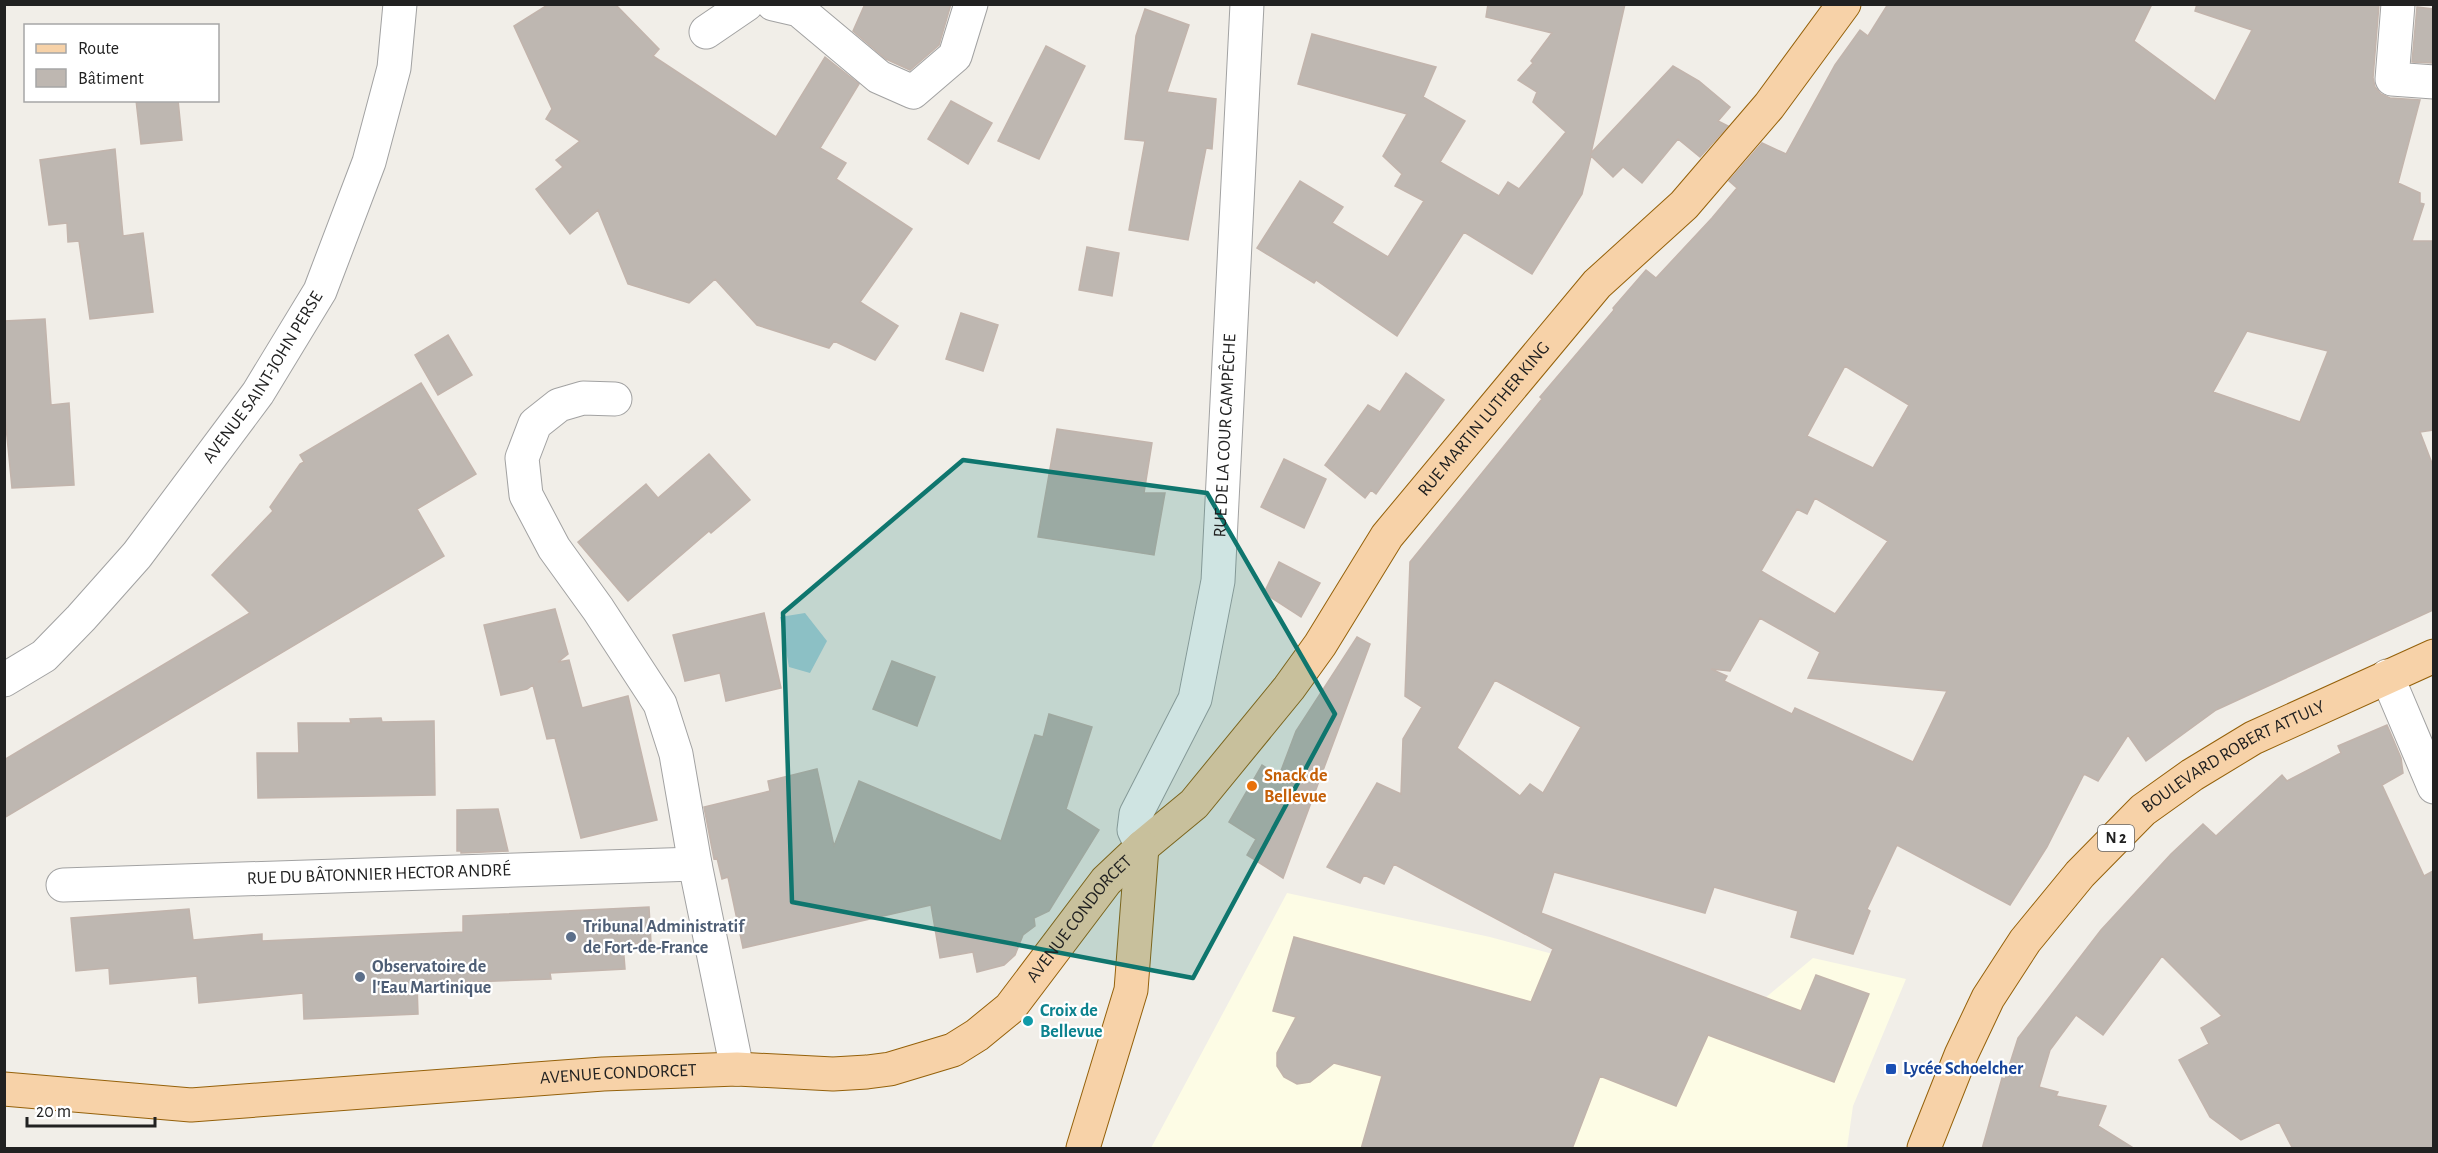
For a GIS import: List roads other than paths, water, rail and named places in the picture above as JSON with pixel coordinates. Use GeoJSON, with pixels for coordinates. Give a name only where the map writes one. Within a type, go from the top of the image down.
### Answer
{"type":"FeatureCollection","features":[{"type":"Feature","properties":{"kind":"main road","name":"RUE MARTIN LUTHER KING"},"geometry":{"type":"LineString","coordinates":[[1142,847],[1194,804],[1289,688],[1320,645],[1387,536],[1597,284],[1684,205],[1761,115],[1844,4]]}},
{"type":"Feature","properties":{"kind":"main road","name":"BOULEVARD ROBERT ATTULY"},"geometry":{"type":"LineString","coordinates":[[1924,1149],[1961,1055],[1988,998],[2025,941],[2080,874],[2143,810],[2192,775],[2253,738],[2433,656]]}},
{"type":"Feature","properties":{"kind":"main road","name":"AVENUE CONDORCET"},"geometry":{"type":"LineString","coordinates":[[4,1089],[191,1105],[603,1074],[737,1069],[833,1074],[890,1070],[953,1050],[977,1035],[1010,1008],[1106,881],[1142,847]]}},
{"type":"Feature","properties":{"kind":"main road"},"geometry":{"type":"LineString","coordinates":[[1083,1149],[1131,990],[1142,847]]}},
{"type":"Feature","properties":{"kind":"street","name":"AVENUE SAINT-JOHN PERSE"},"geometry":{"type":"LineString","coordinates":[[4,680],[44,656],[137,555],[258,393],[320,291],[369,162],[394,68],[399,4]]}},
{"type":"Feature","properties":{"kind":"street"},"geometry":{"type":"LineString","coordinates":[[706,32],[747,4]]}},
{"type":"Feature","properties":{"kind":"street"},"geometry":{"type":"LineString","coordinates":[[773,4],[799,10],[879,77],[914,92],[955,56],[971,4]]}},
{"type":"Feature","properties":{"kind":"street","name":"RUE DE LA COUR CAMPÊCHE"},"geometry":{"type":"LineString","coordinates":[[1142,847],[1134,830],[1136,814],[1195,699],[1218,580],[1247,4]]}},
{"type":"Feature","properties":{"kind":"street"},"geometry":{"type":"LineString","coordinates":[[2398,4],[2392,79],[2433,82]]}},
{"type":"Feature","properties":{"kind":"street"},"geometry":{"type":"LineString","coordinates":[[615,399],[583,398],[559,405],[535,424],[522,458],[526,495],[554,548],[633,660],[660,704],[676,754],[695,864],[737,1069]]}},
{"type":"Feature","properties":{"kind":"street"},"geometry":{"type":"LineString","coordinates":[[2387,676],[2433,787]]}},
{"type":"Feature","properties":{"kind":"street","name":"RUE DU BÂTONNIER HECTOR ANDRÉ"},"geometry":{"type":"LineString","coordinates":[[63,885],[695,864]]}},
{"type":"Feature","properties":{"kind":"water"},"geometry":{"type":"Polygon","coordinates":[[[805,613],[827,641],[810,673],[789,667],[780,617],[805,613]]]}},
{"type":"Feature","properties":{"kind":"place","name":"Snack de Bellevue"},"geometry":{"type":"Point","coordinates":[1252,786]}},
{"type":"Feature","properties":{"kind":"place","name":"Tribunal Administratif de Fort-de-France"},"geometry":{"type":"Point","coordinates":[571,937]}},
{"type":"Feature","properties":{"kind":"place","name":"Observatoire de l'Eau Martinique"},"geometry":{"type":"Point","coordinates":[360,977]}},
{"type":"Feature","properties":{"kind":"place","name":"Croix de Bellevue"},"geometry":{"type":"Point","coordinates":[1028,1021]}},
{"type":"Feature","properties":{"kind":"place","name":"Lycée Schoelcher"},"geometry":{"type":"Point","coordinates":[1891,1069]}}]}
